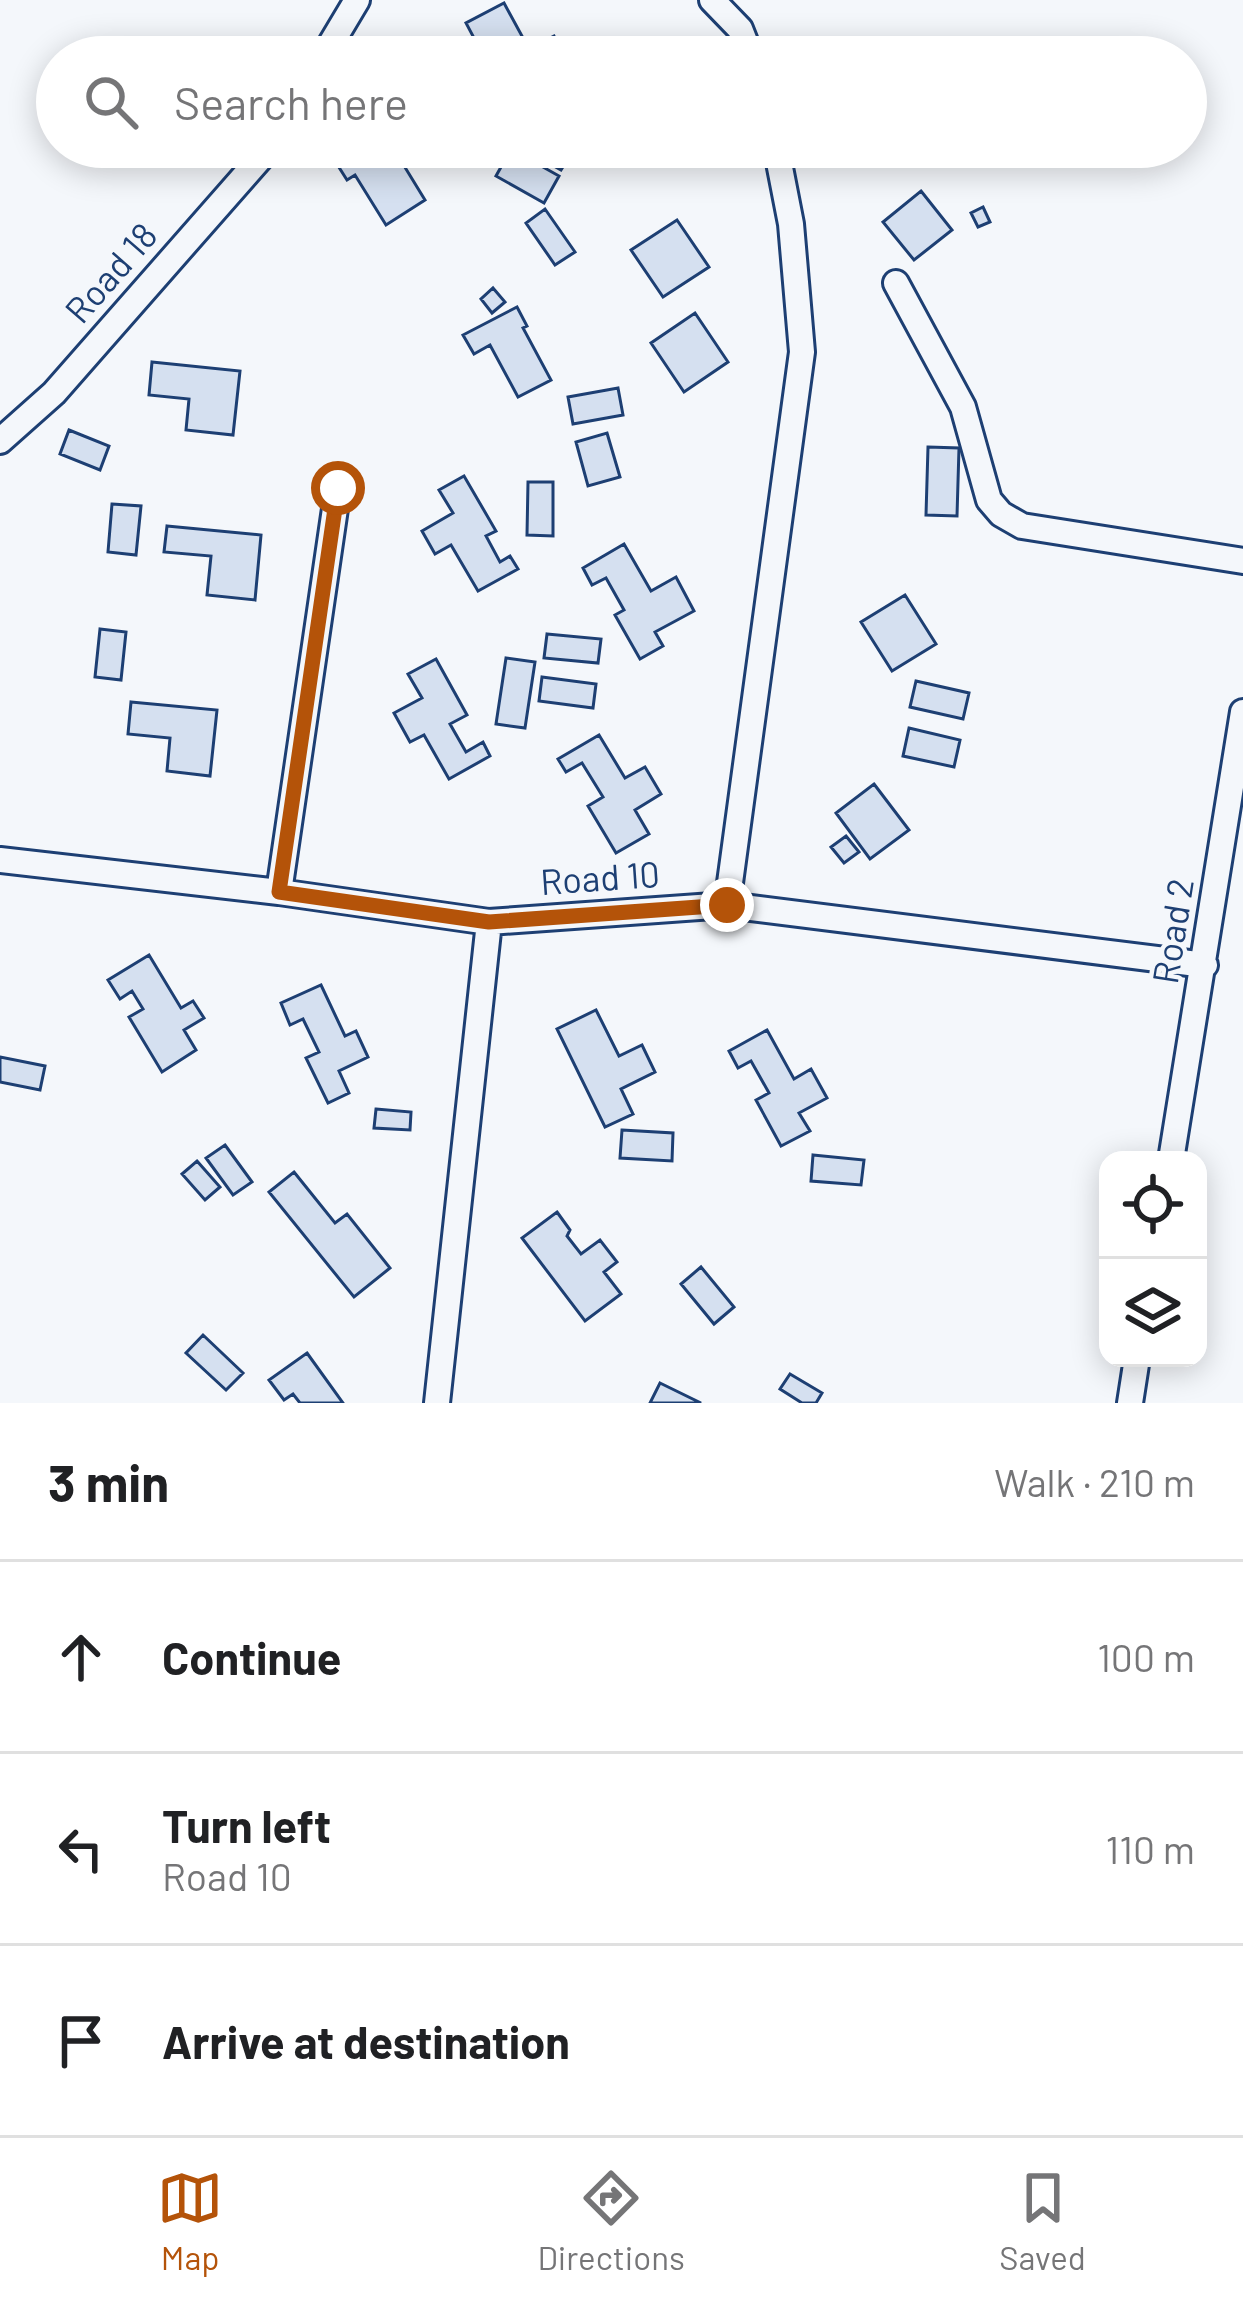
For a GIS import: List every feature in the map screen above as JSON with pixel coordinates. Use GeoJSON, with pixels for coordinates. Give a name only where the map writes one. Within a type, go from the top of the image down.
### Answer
{"type":"FeatureCollection","features":[{"type":"Feature","properties":{"kind":"street"},"geometry":{"type":"LineString","coordinates":[[335,36],[356,0]]}},
{"type":"Feature","properties":{"kind":"street"},"geometry":{"type":"LineString","coordinates":[[712,0],[743,36]]}},
{"type":"Feature","properties":{"kind":"street","name":"Road 18"},"geometry":{"type":"LineString","coordinates":[[0,441],[54,393],[252,168]]}},
{"type":"Feature","properties":{"kind":"street"},"geometry":{"type":"LineString","coordinates":[[727,905],[802,352],[780,168]]}},
{"type":"Feature","properties":{"kind":"street"},"geometry":{"type":"LineString","coordinates":[[896,283],[963,407],[989,500],[1001,514],[1022,526],[1243,561]]}},
{"type":"Feature","properties":{"kind":"street"},"geometry":{"type":"LineString","coordinates":[[279,892],[338,488]]}},
{"type":"Feature","properties":{"kind":"street","name":"Road 2"},"geometry":{"type":"LineString","coordinates":[[1173,1151],[1243,712]]}},
{"type":"Feature","properties":{"kind":"street","name":"Road 10"},"geometry":{"type":"LineString","coordinates":[[0,860],[489,922],[727,905],[1204,965]]}},
{"type":"Feature","properties":{"kind":"street"},"geometry":{"type":"LineString","coordinates":[[436,1403],[489,922]]}},
{"type":"Feature","properties":{"kind":"street"},"geometry":{"type":"LineString","coordinates":[[1130,1403],[1136,1367]]}},
{"type":"Feature","properties":{"kind":"building"},"geometry":{"type":"Polygon","coordinates":[[[504,3],[522,36],[473,36],[466,23],[504,3]]]}},
{"type":"Feature","properties":{"kind":"building"},"geometry":{"type":"Polygon","coordinates":[[[339,168],[405,168],[425,200],[386,225],[355,175],[347,180],[339,168]]]}},
{"type":"Feature","properties":{"kind":"building"},"geometry":{"type":"Polygon","coordinates":[[[500,168],[545,168],[559,176],[544,203],[496,176],[500,168]]]}},
{"type":"Feature","properties":{"kind":"building"},"geometry":{"type":"Polygon","coordinates":[[[921,191],[952,230],[914,260],[883,222],[921,191]]]}},
{"type":"Feature","properties":{"kind":"building"},"geometry":{"type":"Polygon","coordinates":[[[983,207],[990,222],[978,227],[971,213],[983,207]]]}},
{"type":"Feature","properties":{"kind":"building"},"geometry":{"type":"Polygon","coordinates":[[[545,209],[575,252],[555,265],[526,223],[545,209]]]}},
{"type":"Feature","properties":{"kind":"building"},"geometry":{"type":"Polygon","coordinates":[[[677,220],[709,267],[663,297],[631,250],[677,220]]]}},
{"type":"Feature","properties":{"kind":"building"},"geometry":{"type":"Polygon","coordinates":[[[493,288],[505,302],[492,313],[481,299],[493,288]]]}},
{"type":"Feature","properties":{"kind":"building"},"geometry":{"type":"Polygon","coordinates":[[[517,307],[551,380],[518,397],[490,345],[474,354],[463,335],[517,307]]]}},
{"type":"Feature","properties":{"kind":"building"},"geometry":{"type":"Polygon","coordinates":[[[695,313],[728,362],[684,392],[651,343],[695,313]]]}},
{"type":"Feature","properties":{"kind":"building"},"geometry":{"type":"Polygon","coordinates":[[[152,362],[240,371],[233,435],[186,430],[189,399],[149,395],[152,362]]]}},
{"type":"Feature","properties":{"kind":"building"},"geometry":{"type":"Polygon","coordinates":[[[618,388],[623,415],[573,424],[568,397],[618,388]]]}},
{"type":"Feature","properties":{"kind":"building"},"geometry":{"type":"Polygon","coordinates":[[[69,430],[109,446],[100,470],[60,454],[69,430]]]}},
{"type":"Feature","properties":{"kind":"building"},"geometry":{"type":"Polygon","coordinates":[[[607,433],[620,477],[588,486],[576,442],[607,433]]]}},
{"type":"Feature","properties":{"kind":"building"},"geometry":{"type":"Polygon","coordinates":[[[928,447],[959,448],[957,516],[926,515],[928,447]]]}},
{"type":"Feature","properties":{"kind":"building"},"geometry":{"type":"Polygon","coordinates":[[[464,476],[496,531],[486,536],[500,562],[510,556],[518,569],[478,591],[451,545],[435,554],[422,531],[453,513],[439,490],[464,476]]]}},
{"type":"Feature","properties":{"kind":"building"},"geometry":{"type":"Polygon","coordinates":[[[528,482],[553,482],[553,536],[527,535],[528,482]]]}},
{"type":"Feature","properties":{"kind":"building"},"geometry":{"type":"Polygon","coordinates":[[[112,504],[141,506],[136,555],[108,552],[112,504]]]}},
{"type":"Feature","properties":{"kind":"building"},"geometry":{"type":"Polygon","coordinates":[[[167,526],[261,535],[255,600],[207,595],[211,556],[164,552],[167,526]]]}},
{"type":"Feature","properties":{"kind":"building"},"geometry":{"type":"Polygon","coordinates":[[[624,544],[651,591],[676,577],[694,611],[655,632],[663,646],[640,659],[615,615],[624,610],[606,578],[592,585],[583,568],[624,544]]]}},
{"type":"Feature","properties":{"kind":"building"},"geometry":{"type":"Polygon","coordinates":[[[905,595],[936,644],[892,671],[861,622],[905,595]]]}},
{"type":"Feature","properties":{"kind":"building"},"geometry":{"type":"Polygon","coordinates":[[[100,629],[126,632],[121,680],[95,677],[100,629]]]}},
{"type":"Feature","properties":{"kind":"building"},"geometry":{"type":"Polygon","coordinates":[[[547,634],[601,639],[598,663],[544,658],[547,634]]]}},
{"type":"Feature","properties":{"kind":"building"},"geometry":{"type":"Polygon","coordinates":[[[506,658],[535,662],[525,728],[496,724],[506,658]]]}},
{"type":"Feature","properties":{"kind":"building"},"geometry":{"type":"Polygon","coordinates":[[[436,659],[467,715],[450,724],[466,752],[483,742],[490,756],[449,779],[424,735],[410,742],[394,713],[422,698],[408,674],[436,659]]]}},
{"type":"Feature","properties":{"kind":"building"},"geometry":{"type":"Polygon","coordinates":[[[542,677],[596,684],[593,708],[539,701],[542,677]]]}},
{"type":"Feature","properties":{"kind":"building"},"geometry":{"type":"Polygon","coordinates":[[[916,681],[969,693],[963,719],[910,707],[916,681]]]}},
{"type":"Feature","properties":{"kind":"building"},"geometry":{"type":"Polygon","coordinates":[[[131,702],[217,710],[210,776],[167,771],[170,738],[128,734],[131,702]]]}},
{"type":"Feature","properties":{"kind":"building"},"geometry":{"type":"Polygon","coordinates":[[[909,728],[960,740],[954,767],[903,756],[909,728]]]}},
{"type":"Feature","properties":{"kind":"building"},"geometry":{"type":"Polygon","coordinates":[[[599,735],[625,778],[645,767],[661,794],[635,810],[649,834],[616,853],[588,806],[603,797],[582,763],[566,772],[558,759],[599,735]]]}},
{"type":"Feature","properties":{"kind":"building"},"geometry":{"type":"Polygon","coordinates":[[[874,784],[909,830],[870,859],[836,813],[874,784]]]}},
{"type":"Feature","properties":{"kind":"building"},"geometry":{"type":"Polygon","coordinates":[[[846,836],[859,852],[844,863],[831,847],[846,836]]]}},
{"type":"Feature","properties":{"kind":"building"},"geometry":{"type":"Polygon","coordinates":[[[149,955],[181,1008],[193,1001],[204,1018],[184,1030],[196,1050],[162,1072],[129,1017],[143,1009],[132,991],[120,999],[108,980],[149,955]]]}},
{"type":"Feature","properties":{"kind":"building"},"geometry":{"type":"Polygon","coordinates":[[[321,985],[345,1036],[356,1031],[368,1057],[339,1071],[349,1093],[328,1103],[306,1058],[319,1052],[303,1019],[290,1025],[281,1003],[321,985]]]}},
{"type":"Feature","properties":{"kind":"building"},"geometry":{"type":"Polygon","coordinates":[[[596,1010],[619,1056],[642,1045],[655,1072],[621,1089],[633,1114],[605,1127],[557,1029],[596,1010]]]}},
{"type":"Feature","properties":{"kind":"building"},"geometry":{"type":"Polygon","coordinates":[[[767,1030],[794,1079],[811,1069],[827,1098],[799,1113],[810,1131],[781,1146],[756,1100],[769,1093],[751,1061],[738,1068],[729,1051],[767,1030]]]}},
{"type":"Feature","properties":{"kind":"building"},"geometry":{"type":"Polygon","coordinates":[[[0,1057],[45,1066],[40,1090],[0,1082],[0,1057]]]}},
{"type":"Feature","properties":{"kind":"building"},"geometry":{"type":"Polygon","coordinates":[[[376,1109],[411,1112],[410,1130],[374,1128],[376,1109]]]}},
{"type":"Feature","properties":{"kind":"building"},"geometry":{"type":"Polygon","coordinates":[[[622,1130],[673,1133],[672,1161],[620,1158],[622,1130]]]}},
{"type":"Feature","properties":{"kind":"building"},"geometry":{"type":"Polygon","coordinates":[[[225,1145],[252,1182],[233,1195],[206,1158],[225,1145]]]}},
{"type":"Feature","properties":{"kind":"building"},"geometry":{"type":"Polygon","coordinates":[[[813,1155],[864,1160],[861,1185],[811,1181],[813,1155]]]}},
{"type":"Feature","properties":{"kind":"building"},"geometry":{"type":"Polygon","coordinates":[[[197,1161],[220,1187],[205,1200],[182,1174],[197,1161]]]}},
{"type":"Feature","properties":{"kind":"building"},"geometry":{"type":"Polygon","coordinates":[[[294,1172],[335,1223],[347,1214],[390,1268],[354,1297],[269,1192],[294,1172]]]}},
{"type":"Feature","properties":{"kind":"building"},"geometry":{"type":"Polygon","coordinates":[[[557,1212],[581,1254],[600,1240],[617,1262],[604,1272],[621,1294],[585,1321],[522,1238],[557,1212]]]}},
{"type":"Feature","properties":{"kind":"building"},"geometry":{"type":"Polygon","coordinates":[[[701,1267],[734,1307],[714,1324],[681,1284],[701,1267]]]}},
{"type":"Feature","properties":{"kind":"building"},"geometry":{"type":"Polygon","coordinates":[[[203,1335],[243,1373],[226,1390],[186,1353],[203,1335]]]}},
{"type":"Feature","properties":{"kind":"building"},"geometry":{"type":"Polygon","coordinates":[[[307,1353],[343,1403],[300,1403],[293,1394],[284,1400],[269,1380],[307,1353]]]}},
{"type":"Feature","properties":{"kind":"building"},"geometry":{"type":"Polygon","coordinates":[[[790,1374],[822,1393],[816,1403],[802,1403],[780,1389],[790,1374]]]}},
{"type":"Feature","properties":{"kind":"building"},"geometry":{"type":"Polygon","coordinates":[[[660,1383],[701,1403],[650,1403],[660,1383]]]}},
{"type":"Feature","properties":{"kind":"route"},"geometry":{"type":"LineString","coordinates":[[338,488],[279,892],[489,922],[727,905]]}}]}
